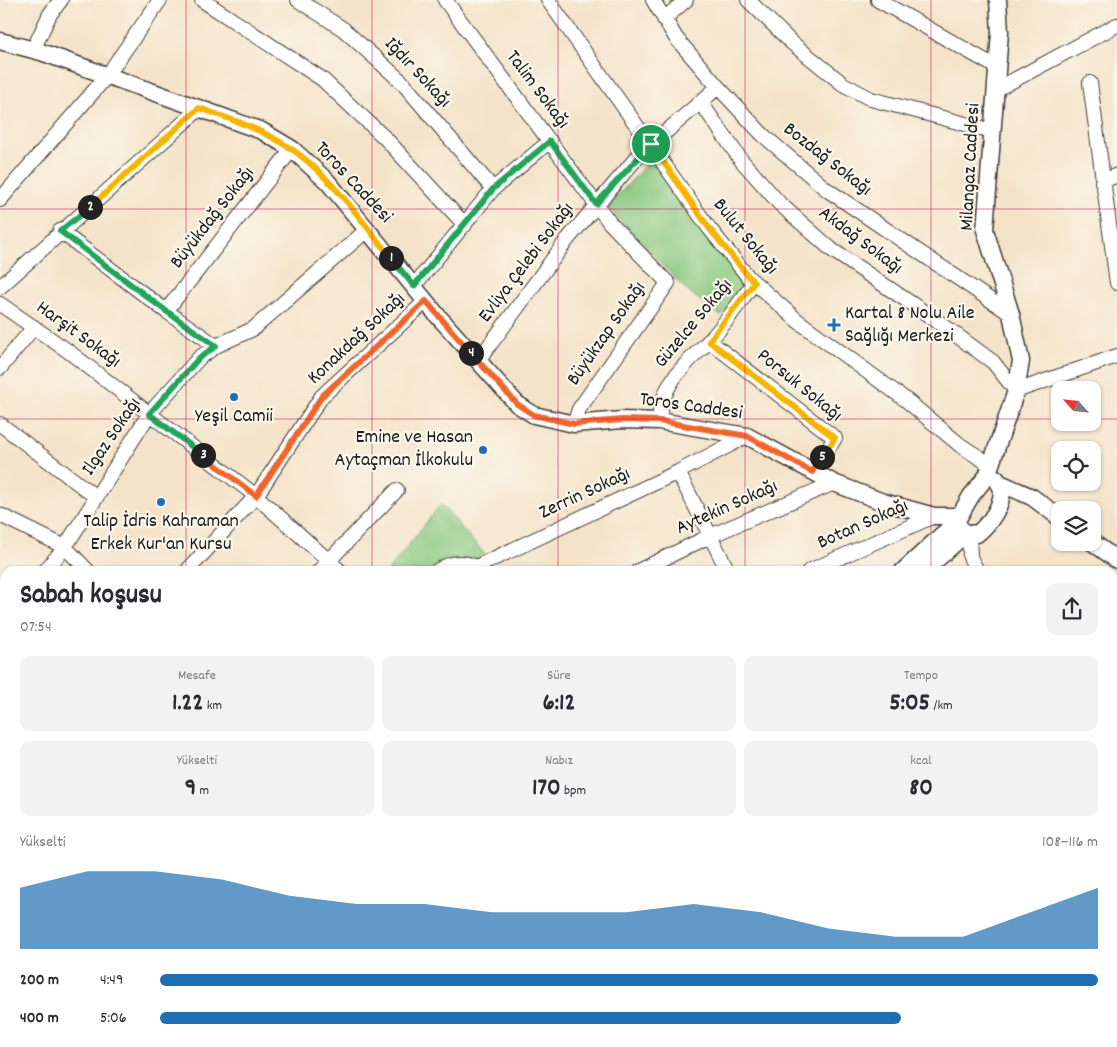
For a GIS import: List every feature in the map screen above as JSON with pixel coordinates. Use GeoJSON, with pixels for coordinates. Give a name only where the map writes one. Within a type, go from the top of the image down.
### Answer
{"type":"FeatureCollection","features":[{"type":"Feature","properties":{"kind":"street"},"geometry":{"type":"LineString","coordinates":[[33,50],[50,14],[61,0]]}},
{"type":"Feature","properties":{"kind":"street"},"geometry":{"type":"LineString","coordinates":[[0,200],[106,77],[160,0]]}},
{"type":"Feature","properties":{"kind":"street"},"geometry":{"type":"LineString","coordinates":[[202,0],[322,79],[386,139],[464,225]]}},
{"type":"Feature","properties":{"kind":"street","name":"Iğdır Sokağı"},"geometry":{"type":"LineString","coordinates":[[298,0],[343,29],[395,76],[493,189]]}},
{"type":"Feature","properties":{"kind":"street","name":"Talim Sokağı"},"geometry":{"type":"LineString","coordinates":[[445,0],[596,204]]}},
{"type":"Feature","properties":{"kind":"street","name":"Bulut Sokağı"},"geometry":{"type":"LineString","coordinates":[[548,0],[709,228],[754,283],[798,321],[906,400],[960,445],[995,480]]}},
{"type":"Feature","properties":{"kind":"street","name":"Bozdağ Sokağı"},"geometry":{"type":"LineString","coordinates":[[653,0],[676,38],[763,135],[826,189],[1011,314]]}},
{"type":"Feature","properties":{"kind":"street"},"geometry":{"type":"LineString","coordinates":[[664,19],[686,0]]}},
{"type":"Feature","properties":{"kind":"street"},"geometry":{"type":"LineString","coordinates":[[748,0],[792,43],[844,84],[871,99],[992,132]]}},
{"type":"Feature","properties":{"kind":"street"},"geometry":{"type":"LineString","coordinates":[[878,0],[998,68]]}},
{"type":"Feature","properties":{"kind":"street","name":"Milangaz Caddesi"},"geometry":{"type":"LineString","coordinates":[[995,480],[1016,391],[1021,361],[1011,314],[985,230],[997,89],[1000,32],[998,0]]}},
{"type":"Feature","properties":{"kind":"street"},"geometry":{"type":"LineString","coordinates":[[997,89],[1117,26]]}},
{"type":"Feature","properties":{"kind":"street","name":"Toros Caddesi"},"geometry":{"type":"LineString","coordinates":[[2,44],[33,50],[199,108],[262,131],[292,149],[328,182],[426,301],[517,404],[534,415],[574,424],[622,420],[659,421],[747,436],[834,483],[884,502],[963,526]]}},
{"type":"Feature","properties":{"kind":"street"},"geometry":{"type":"LineString","coordinates":[[1090,82],[1117,283]]}},
{"type":"Feature","properties":{"kind":"street","name":"Evliya Çelebi Sokağı"},"geometry":{"type":"LineString","coordinates":[[478,361],[596,204],[651,144],[718,87]]}},
{"type":"Feature","properties":{"kind":"street","name":"Akdağ Sokağı"},"geometry":{"type":"LineString","coordinates":[[699,104],[704,107],[742,160],[780,204],[832,250],[934,318],[993,362],[1016,391]]}},
{"type":"Feature","properties":{"kind":"street"},"geometry":{"type":"LineString","coordinates":[[0,287],[60,231],[199,108]]}},
{"type":"Feature","properties":{"kind":"street"},"geometry":{"type":"LineString","coordinates":[[414,286],[493,189],[550,141]]}},
{"type":"Feature","properties":{"kind":"street","name":"Büyükdağ Sokağı"},"geometry":{"type":"LineString","coordinates":[[166,311],[292,149]]}},
{"type":"Feature","properties":{"kind":"street"},"geometry":{"type":"LineString","coordinates":[[1102,182],[1117,175]]}},
{"type":"Feature","properties":{"kind":"street","name":"Büyükzap Sokağı"},"geometry":{"type":"LineString","coordinates":[[574,424],[579,409],[668,283],[610,223],[596,204]]}},
{"type":"Feature","properties":{"kind":"street","name":"Ilgaz Sokağı"},"geometry":{"type":"LineString","coordinates":[[49,566],[65,547],[149,414],[199,358],[216,346],[253,328],[368,229]]}},
{"type":"Feature","properties":{"kind":"street"},"geometry":{"type":"LineString","coordinates":[[60,231],[216,346]]}},
{"type":"Feature","properties":{"kind":"street","name":"Güzelce Sokağı"},"geometry":{"type":"LineString","coordinates":[[659,421],[660,402],[668,386],[696,353],[709,341],[754,283]]}},
{"type":"Feature","properties":{"kind":"street","name":"Konakdağ Sokağı"},"geometry":{"type":"LineString","coordinates":[[191,566],[256,496],[322,396],[426,301]]}},
{"type":"Feature","properties":{"kind":"street","name":"Harşit Sokağı"},"geometry":{"type":"LineString","coordinates":[[0,304],[34,327],[256,496],[334,566]]}},
{"type":"Feature","properties":{"kind":"street"},"geometry":{"type":"LineString","coordinates":[[0,368],[34,327]]}},
{"type":"Feature","properties":{"kind":"street","name":"Porsuk Sokağı"},"geometry":{"type":"LineString","coordinates":[[709,341],[835,438],[812,472]]}},
{"type":"Feature","properties":{"kind":"street"},"geometry":{"type":"LineString","coordinates":[[1016,391],[1117,356]]}},
{"type":"Feature","properties":{"kind":"street"},"geometry":{"type":"LineString","coordinates":[[0,424],[96,497]]}},
{"type":"Feature","properties":{"kind":"street","name":"Zerrin Sokağı"},"geometry":{"type":"LineString","coordinates":[[484,566],[678,472],[747,436]]}},
{"type":"Feature","properties":{"kind":"street"},"geometry":{"type":"LineString","coordinates":[[678,472],[725,566]]}},
{"type":"Feature","properties":{"kind":"street"},"geometry":{"type":"LineString","coordinates":[[995,480],[1032,497],[1051,511]]}},
{"type":"Feature","properties":{"kind":"street"},"geometry":{"type":"LineString","coordinates":[[928,566],[963,526],[995,480]]}},
{"type":"Feature","properties":{"kind":"street"},"geometry":{"type":"LineString","coordinates":[[963,526],[977,534],[995,513],[995,480]]}},
{"type":"Feature","properties":{"kind":"street","name":"Aytekin Sokağı"},"geometry":{"type":"LineString","coordinates":[[648,566],[710,536],[834,483]]}},
{"type":"Feature","properties":{"kind":"street"},"geometry":{"type":"LineString","coordinates":[[324,566],[397,490]]}},
{"type":"Feature","properties":{"kind":"street"},"geometry":{"type":"LineString","coordinates":[[0,515],[65,547],[83,566]]}},
{"type":"Feature","properties":{"kind":"street","name":"Botan Sokağı"},"geometry":{"type":"LineString","coordinates":[[820,566],[934,516]]}},
{"type":"Feature","properties":{"kind":"street"},"geometry":{"type":"LineString","coordinates":[[910,566],[963,526]]}},
{"type":"Feature","properties":{"kind":"street"},"geometry":{"type":"LineString","coordinates":[[963,526],[970,557],[974,566]]}},
{"type":"Feature","properties":{"kind":"street"},"geometry":{"type":"LineString","coordinates":[[1101,548],[1117,560]]}},
{"type":"Feature","properties":{"kind":"street","name":"Zerrin Sokağı"},"geometry":{"type":"LineString","coordinates":[[444,566],[456,562],[466,562],[473,566]]}},
{"type":"Feature","properties":{"kind":"green space"},"geometry":{"type":"Polygon","coordinates":[[[651,159],[745,284],[721,316],[685,289],[608,207],[651,159]]]}},
{"type":"Feature","properties":{"kind":"green space"},"geometry":{"type":"Polygon","coordinates":[[[441,504],[487,557],[437,566],[392,566],[441,504]]]}},
{"type":"Feature","properties":{"kind":"place","name":"Kartal 8 Nolu Aile Sağlığı Merkezi"},"geometry":{"type":"Point","coordinates":[834,325]}},
{"type":"Feature","properties":{"kind":"place","name":"Yeşil Camii"},"geometry":{"type":"Point","coordinates":[234,397]}},
{"type":"Feature","properties":{"kind":"place","name":"Emine ve Hasan Aytaçman İlkokulu"},"geometry":{"type":"Point","coordinates":[483,450]}},
{"type":"Feature","properties":{"kind":"place","name":"Talip İdris Kahraman Erkek Kur'an Kursu"},"geometry":{"type":"Point","coordinates":[161,502]}},
{"type":"Feature","properties":{"kind":"route"},"geometry":{"type":"LineString","coordinates":[[199,108],[262,131],[292,149],[328,182],[414,286],[493,189],[550,141],[596,204],[651,144],[709,228],[754,283],[709,341],[835,438],[812,472],[747,436],[659,421],[622,420],[574,424],[534,415],[517,404],[426,301],[322,396],[256,496],[149,414],[199,358],[216,346],[60,231],[98,200],[199,108]]}}]}
